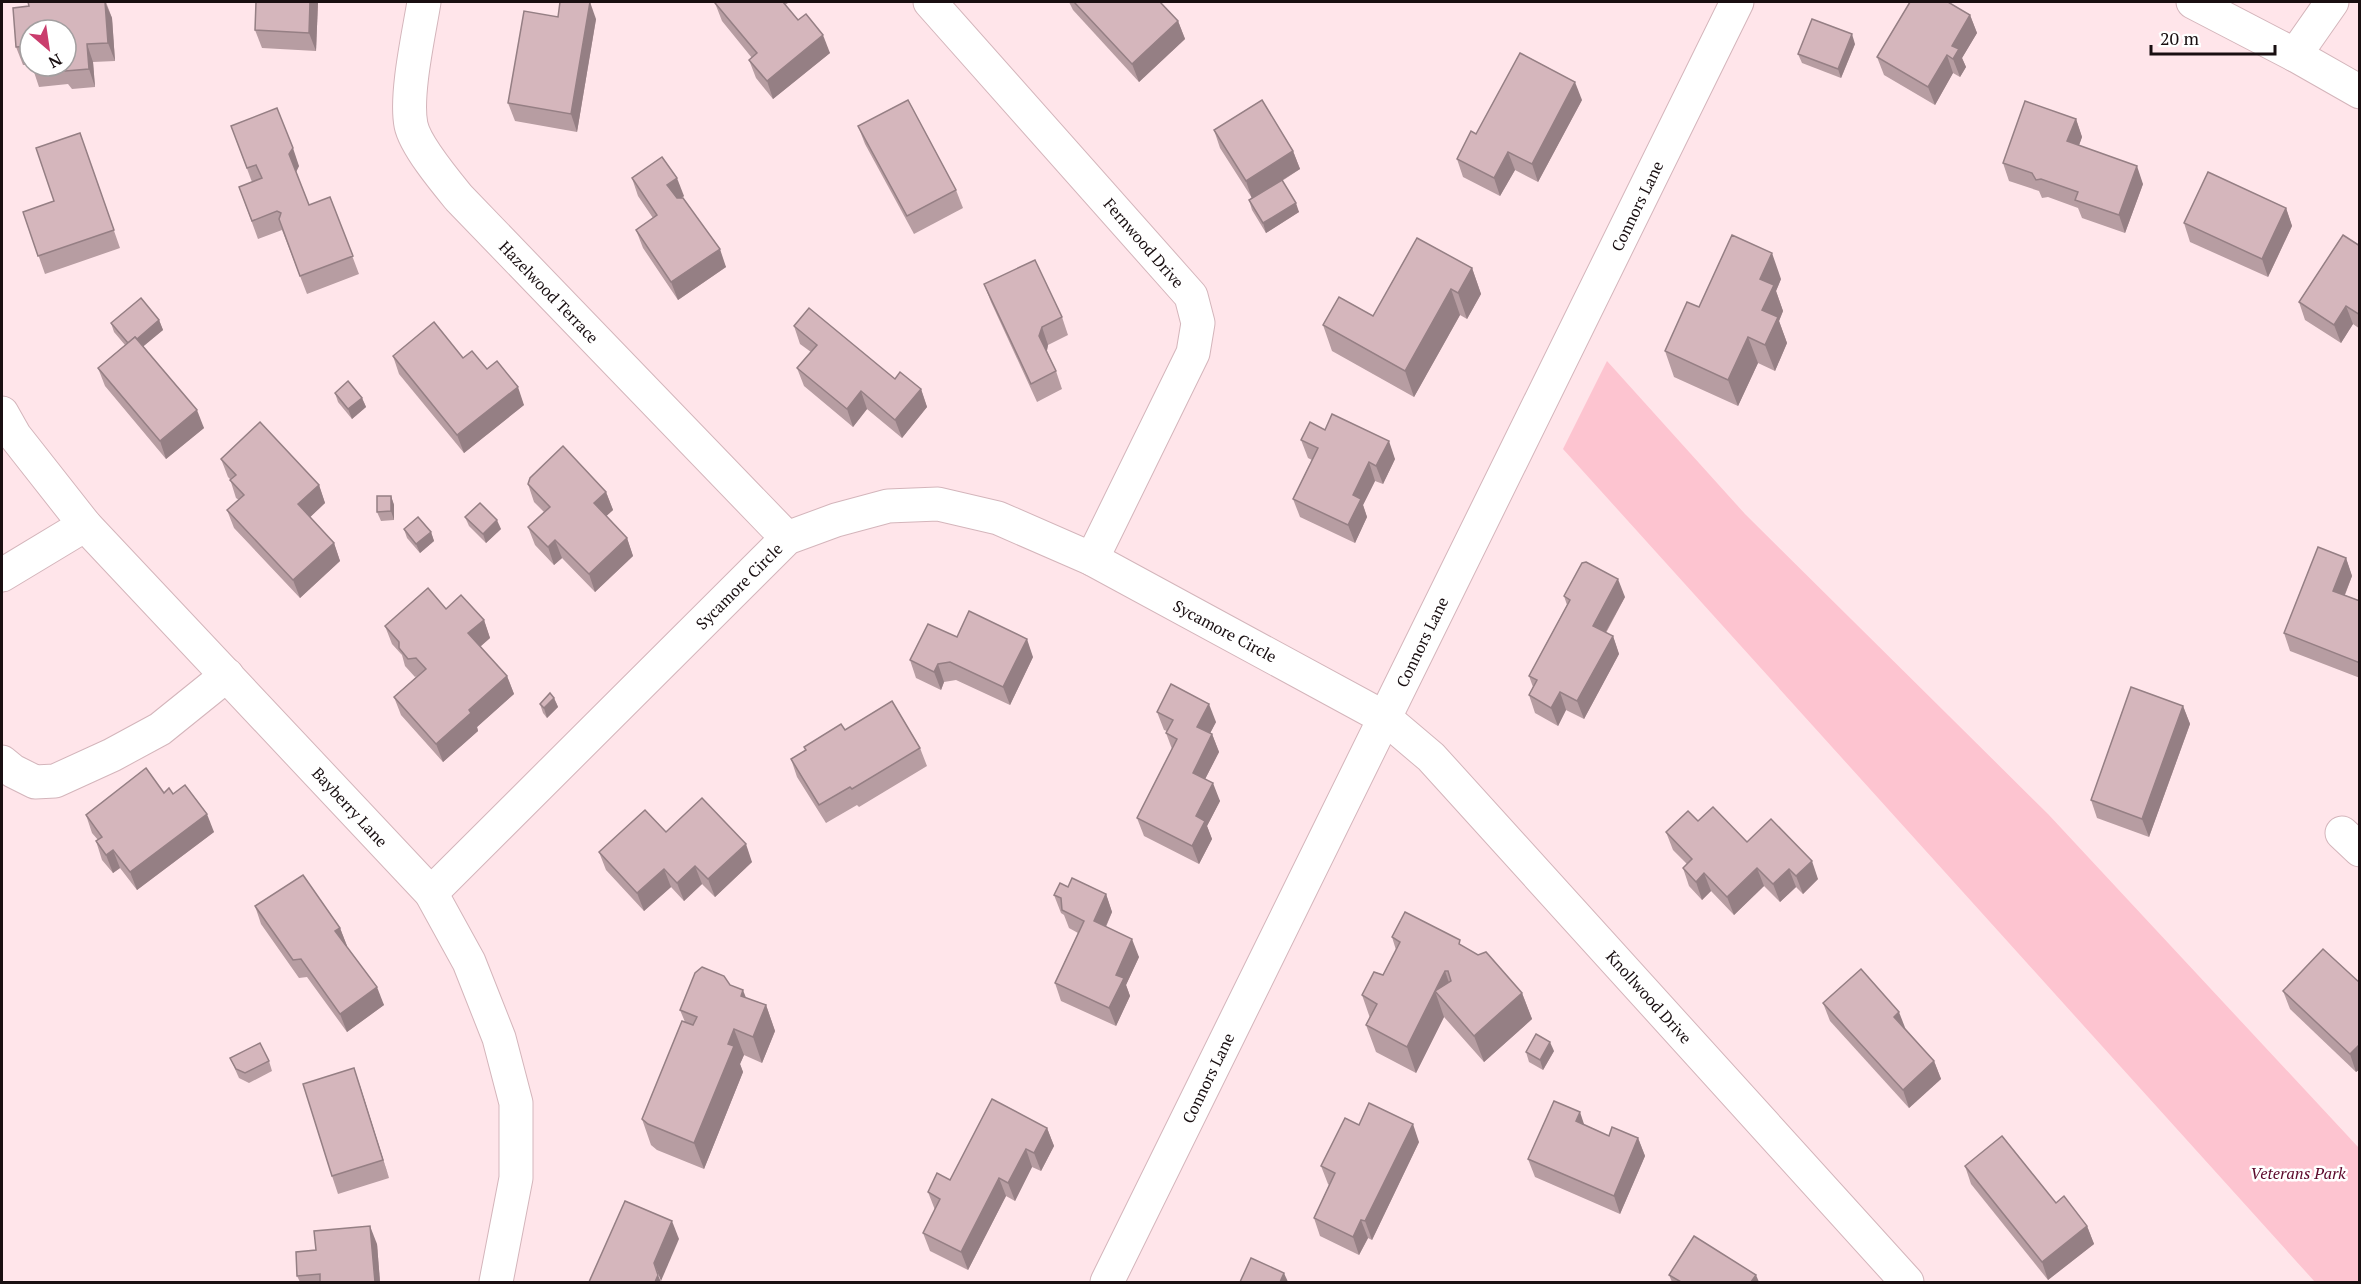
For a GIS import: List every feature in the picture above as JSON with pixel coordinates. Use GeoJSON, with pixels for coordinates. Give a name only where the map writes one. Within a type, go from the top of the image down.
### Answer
{"type":"FeatureCollection","features":[{"type":"Feature","properties":{"kind":"street","name":"Hazelwood Terrace"},"geometry":{"type":"LineString","coordinates":[[424,2],[411,89],[411,126],[428,159],[459,198],[787,538]]}},
{"type":"Feature","properties":{"kind":"street","name":"Fernwood Drive"},"geometry":{"type":"LineString","coordinates":[[930,2],[1191,296],[1198,323],[1193,353],[1092,559]]}},
{"type":"Feature","properties":{"kind":"street","name":"Connors Lane"},"geometry":{"type":"LineString","coordinates":[[1107,1282],[1737,2]]}},
{"type":"Feature","properties":{"kind":"street"},"geometry":{"type":"LineString","coordinates":[[2193,2],[2360,92]]}},
{"type":"Feature","properties":{"kind":"street"},"geometry":{"type":"LineString","coordinates":[[2295,55],[2332,2]]}},
{"type":"Feature","properties":{"kind":"street","name":"Bayberry Lane"},"geometry":{"type":"LineString","coordinates":[[2,413],[15,436],[85,525],[431,893],[469,962],[499,1038],[516,1103],[516,1178],[496,1282]]}},
{"type":"Feature","properties":{"kind":"street","name":"Sycamore Circle"},"geometry":{"type":"LineString","coordinates":[[431,893],[787,538],[836,520],[888,506],[938,504],[998,518],[1092,559],[1385,718]]}},
{"type":"Feature","properties":{"kind":"street"},"geometry":{"type":"LineString","coordinates":[[2,575],[85,525]]}},
{"type":"Feature","properties":{"kind":"street"},"geometry":{"type":"LineString","coordinates":[[2,762],[13,771],[35,782],[55,781],[112,755],[160,729],[226,675]]}},
{"type":"Feature","properties":{"kind":"street","name":"Knollwood Drive"},"geometry":{"type":"LineString","coordinates":[[1385,718],[1431,757],[1907,1282]]}},
{"type":"Feature","properties":{"kind":"green space","name":"Veterans Park"},"geometry":{"type":"Polygon","coordinates":[[[1607,361],[1745,514],[2048,814],[2359,1148],[2359,1282],[2315,1282],[1563,449],[1607,361]]]}},
{"type":"Feature","properties":{"kind":"building"},"geometry":{"type":"Polygon","coordinates":[[[28,2],[105,2],[108,43],[87,44],[89,69],[78,70],[78,18],[18,18],[18,47],[16,47],[13,8],[29,6],[28,2]]]}},
{"type":"Feature","properties":{"kind":"building"},"geometry":{"type":"Polygon","coordinates":[[[256,2],[310,2],[309,33],[255,30],[256,2]]]}},
{"type":"Feature","properties":{"kind":"building"},"geometry":{"type":"Polygon","coordinates":[[[560,2],[590,2],[571,114],[508,103],[524,11],[558,17],[560,2]]]}},
{"type":"Feature","properties":{"kind":"building"},"geometry":{"type":"Polygon","coordinates":[[[783,2],[798,20],[806,14],[823,35],[767,81],[749,60],[757,53],[715,3],[783,2]]]}},
{"type":"Feature","properties":{"kind":"building"},"geometry":{"type":"Polygon","coordinates":[[[1074,2],[1160,2],[1178,21],[1132,64],[1074,2]]]}},
{"type":"Feature","properties":{"kind":"building"},"geometry":{"type":"Polygon","coordinates":[[[1910,2],[1948,2],[1970,15],[1952,46],[1959,49],[1953,59],[1947,55],[1928,87],[1877,57],[1910,2]]]}},
{"type":"Feature","properties":{"kind":"building"},"geometry":{"type":"Polygon","coordinates":[[[1812,19],[1852,34],[1838,69],[1798,54],[1812,19]]]}},
{"type":"Feature","properties":{"kind":"building"},"geometry":{"type":"Polygon","coordinates":[[[1520,53],[1575,82],[1532,164],[1508,152],[1494,178],[1457,159],[1471,131],[1476,134],[1520,53]]]}},
{"type":"Feature","properties":{"kind":"building"},"geometry":{"type":"Polygon","coordinates":[[[908,100],[956,190],[907,216],[858,126],[908,100]]]}},
{"type":"Feature","properties":{"kind":"building"},"geometry":{"type":"Polygon","coordinates":[[[1262,100],[1293,151],[1246,181],[1214,130],[1262,100]]]}},
{"type":"Feature","properties":{"kind":"building"},"geometry":{"type":"Polygon","coordinates":[[[2025,101],[2076,119],[2067,141],[2137,166],[2119,215],[2075,200],[2078,192],[2041,179],[2036,180],[2032,173],[2003,163],[2025,101]]]}},
{"type":"Feature","properties":{"kind":"building"},"geometry":{"type":"Polygon","coordinates":[[[277,108],[293,148],[289,154],[309,205],[330,197],[353,256],[300,276],[279,219],[281,213],[277,211],[252,221],[239,187],[262,178],[256,165],[247,168],[231,126],[277,108]]]}},
{"type":"Feature","properties":{"kind":"building"},"geometry":{"type":"Polygon","coordinates":[[[80,133],[114,230],[38,256],[23,212],[54,201],[36,148],[80,133]]]}},
{"type":"Feature","properties":{"kind":"building"},"geometry":{"type":"Polygon","coordinates":[[[662,157],[677,178],[667,185],[677,198],[683,198],[720,249],[671,282],[636,230],[657,215],[632,178],[662,157]]]}},
{"type":"Feature","properties":{"kind":"building"},"geometry":{"type":"Polygon","coordinates":[[[2208,172],[2286,208],[2262,259],[2184,223],[2208,172]]]}},
{"type":"Feature","properties":{"kind":"building"},"geometry":{"type":"Polygon","coordinates":[[[1282,180],[1296,203],[1263,223],[1249,200],[1282,180]]]}},
{"type":"Feature","properties":{"kind":"building"},"geometry":{"type":"Polygon","coordinates":[[[1732,235],[1772,253],[1760,279],[1774,285],[1762,310],[1778,317],[1765,345],[1748,337],[1728,380],[1665,351],[1687,302],[1699,307],[1732,235]]]}},
{"type":"Feature","properties":{"kind":"building"},"geometry":{"type":"Polygon","coordinates":[[[2343,235],[2360,246],[2360,315],[2346,306],[2334,325],[2299,302],[2343,235]]]}},
{"type":"Feature","properties":{"kind":"building"},"geometry":{"type":"Polygon","coordinates":[[[1417,238],[1472,268],[1458,293],[1451,289],[1405,371],[1323,325],[1339,297],[1373,316],[1417,238]]]}},
{"type":"Feature","properties":{"kind":"building"},"geometry":{"type":"Polygon","coordinates":[[[1035,260],[1062,317],[1042,327],[1039,336],[1056,371],[1031,384],[984,284],[1035,260]]]}},
{"type":"Feature","properties":{"kind":"building"},"geometry":{"type":"Polygon","coordinates":[[[141,298],[159,320],[137,339],[135,337],[128,343],[111,323],[141,298]]]}},
{"type":"Feature","properties":{"kind":"building"},"geometry":{"type":"Polygon","coordinates":[[[809,308],[895,379],[900,372],[921,389],[895,420],[861,391],[847,409],[797,368],[817,345],[794,326],[809,308]]]}},
{"type":"Feature","properties":{"kind":"building"},"geometry":{"type":"Polygon","coordinates":[[[434,322],[463,358],[472,351],[487,369],[497,361],[518,387],[457,435],[393,356],[434,322]]]}},
{"type":"Feature","properties":{"kind":"building"},"geometry":{"type":"Polygon","coordinates":[[[135,337],[197,410],[160,441],[98,368],[135,337]]]}},
{"type":"Feature","properties":{"kind":"building"},"geometry":{"type":"Polygon","coordinates":[[[348,381],[362,398],[348,409],[335,393],[348,381]]]}},
{"type":"Feature","properties":{"kind":"building"},"geometry":{"type":"Polygon","coordinates":[[[1332,414],[1389,441],[1376,466],[1369,462],[1353,495],[1361,499],[1348,525],[1293,499],[1318,448],[1301,440],[1310,422],[1325,430],[1332,414]]]}},
{"type":"Feature","properties":{"kind":"building"},"geometry":{"type":"Polygon","coordinates":[[[260,422],[319,485],[298,504],[334,543],[293,580],[227,510],[244,495],[230,480],[236,475],[221,459],[260,422]]]}},
{"type":"Feature","properties":{"kind":"building"},"geometry":{"type":"Polygon","coordinates":[[[563,446],[606,492],[594,503],[627,538],[589,574],[555,540],[548,547],[528,527],[550,507],[528,484],[530,478],[563,446]]]}},
{"type":"Feature","properties":{"kind":"building"},"geometry":{"type":"Polygon","coordinates":[[[377,496],[391,496],[391,511],[377,512],[377,496]]]}},
{"type":"Feature","properties":{"kind":"building"},"geometry":{"type":"Polygon","coordinates":[[[480,503],[497,520],[483,534],[465,517],[480,503]]]}},
{"type":"Feature","properties":{"kind":"building"},"geometry":{"type":"Polygon","coordinates":[[[418,517],[431,532],[416,544],[404,529],[418,517]]]}},
{"type":"Feature","properties":{"kind":"building"},"geometry":{"type":"Polygon","coordinates":[[[2318,547],[2346,558],[2333,591],[2360,601],[2360,663],[2284,633],[2318,547]]]}},
{"type":"Feature","properties":{"kind":"building"},"geometry":{"type":"Polygon","coordinates":[[[1586,562],[1618,579],[1593,626],[1613,636],[1577,701],[1560,692],[1551,708],[1529,695],[1537,680],[1529,676],[1570,600],[1564,596],[1582,563],[1586,562]]]}},
{"type":"Feature","properties":{"kind":"building"},"geometry":{"type":"Polygon","coordinates":[[[428,588],[446,609],[461,595],[484,620],[468,633],[507,676],[469,710],[471,713],[436,744],[394,697],[426,669],[416,658],[408,659],[399,648],[399,642],[385,626],[428,588]]]}},
{"type":"Feature","properties":{"kind":"building"},"geometry":{"type":"Polygon","coordinates":[[[969,611],[1027,639],[1003,687],[950,662],[938,664],[934,672],[910,660],[928,624],[957,637],[969,611]]]}},
{"type":"Feature","properties":{"kind":"building"},"geometry":{"type":"Polygon","coordinates":[[[1171,684],[1209,704],[1197,727],[1212,734],[1193,773],[1213,783],[1196,816],[1205,821],[1192,846],[1137,818],[1177,739],[1166,733],[1173,720],[1157,712],[1171,684]]]}},
{"type":"Feature","properties":{"kind":"building"},"geometry":{"type":"Polygon","coordinates":[[[2131,687],[2183,706],[2142,819],[2091,800],[2131,687]]]}},
{"type":"Feature","properties":{"kind":"building"},"geometry":{"type":"Polygon","coordinates":[[[550,693],[554,698],[544,708],[540,704],[550,693]]]}},
{"type":"Feature","properties":{"kind":"building"},"geometry":{"type":"Polygon","coordinates":[[[892,701],[920,748],[852,789],[850,787],[819,805],[791,759],[806,750],[804,747],[841,724],[845,730],[892,701]]]}},
{"type":"Feature","properties":{"kind":"building"},"geometry":{"type":"Polygon","coordinates":[[[146,768],[164,793],[169,788],[173,794],[185,785],[207,814],[130,872],[113,850],[106,855],[96,841],[102,837],[86,815],[146,768]]]}},
{"type":"Feature","properties":{"kind":"building"},"geometry":{"type":"Polygon","coordinates":[[[702,798],[746,844],[708,879],[695,866],[677,883],[664,869],[637,893],[599,852],[645,810],[666,832],[702,798]]]}},
{"type":"Feature","properties":{"kind":"building"},"geometry":{"type":"Polygon","coordinates":[[[1713,807],[1747,842],[1771,819],[1812,861],[1796,876],[1789,869],[1773,884],[1757,868],[1727,897],[1704,873],[1696,882],[1683,868],[1692,859],[1666,832],[1688,811],[1698,821],[1713,807]]]}},
{"type":"Feature","properties":{"kind":"building"},"geometry":{"type":"Polygon","coordinates":[[[303,875],[340,928],[335,931],[377,987],[340,1014],[301,959],[293,960],[255,906],[303,875]]]}},
{"type":"Feature","properties":{"kind":"building"},"geometry":{"type":"Polygon","coordinates":[[[1072,878],[1106,894],[1094,921],[1132,939],[1116,975],[1124,978],[1109,1008],[1055,983],[1084,921],[1062,910],[1061,898],[1054,895],[1060,883],[1068,887],[1072,878]]]}},
{"type":"Feature","properties":{"kind":"building"},"geometry":{"type":"Polygon","coordinates":[[[1405,912],[1460,940],[1459,944],[1478,955],[1486,952],[1522,993],[1474,1036],[1435,991],[1407,1047],[1366,1025],[1377,1004],[1362,995],[1374,972],[1383,975],[1400,942],[1392,937],[1405,912]],[[1445,971],[1435,991],[1451,981],[1448,971],[1445,971]]]}},
{"type":"Feature","properties":{"kind":"building"},"geometry":{"type":"Polygon","coordinates":[[[2323,949],[2360,983],[2360,1044],[2350,1054],[2283,991],[2323,949]]]}},
{"type":"Feature","properties":{"kind":"building"},"geometry":{"type":"Polygon","coordinates":[[[702,967],[724,976],[730,985],[743,990],[741,996],[766,1005],[753,1037],[734,1029],[728,1044],[734,1046],[694,1143],[648,1124],[642,1119],[682,1021],[693,1025],[697,1017],[680,1010],[695,973],[702,967]]]}},
{"type":"Feature","properties":{"kind":"building"},"geometry":{"type":"Polygon","coordinates":[[[1861,969],[1899,1012],[1894,1017],[1934,1061],[1903,1090],[1823,1003],[1861,969]]]}},
{"type":"Feature","properties":{"kind":"building"},"geometry":{"type":"Polygon","coordinates":[[[1536,1034],[1550,1042],[1540,1060],[1526,1052],[1536,1034]]]}},
{"type":"Feature","properties":{"kind":"building"},"geometry":{"type":"Polygon","coordinates":[[[260,1043],[269,1061],[245,1073],[236,1069],[230,1058],[260,1043]]]}},
{"type":"Feature","properties":{"kind":"building"},"geometry":{"type":"Polygon","coordinates":[[[354,1068],[383,1160],[332,1176],[303,1084],[354,1068]]]}},
{"type":"Feature","properties":{"kind":"building"},"geometry":{"type":"Polygon","coordinates":[[[992,1099],[1047,1128],[1034,1153],[1026,1149],[1008,1183],[999,1178],[961,1252],[923,1233],[940,1199],[928,1192],[937,1173],[950,1180],[992,1099]]]}},
{"type":"Feature","properties":{"kind":"building"},"geometry":{"type":"Polygon","coordinates":[[[1554,1101],[1580,1112],[1576,1121],[1609,1136],[1612,1127],[1638,1138],[1614,1196],[1528,1159],[1554,1101]]]}},
{"type":"Feature","properties":{"kind":"building"},"geometry":{"type":"Polygon","coordinates":[[[1369,1103],[1413,1124],[1365,1221],[1361,1220],[1353,1237],[1314,1218],[1335,1173],[1321,1166],[1345,1118],[1359,1125],[1369,1103]]]}},
{"type":"Feature","properties":{"kind":"building"},"geometry":{"type":"Polygon","coordinates":[[[2002,1136],[2056,1203],[2064,1196],[2087,1226],[2042,1262],[1965,1166],[2002,1136]]]}},
{"type":"Feature","properties":{"kind":"building"},"geometry":{"type":"Polygon","coordinates":[[[625,1201],[672,1221],[654,1263],[658,1275],[655,1282],[589,1282],[625,1201]]]}},
{"type":"Feature","properties":{"kind":"building"},"geometry":{"type":"Polygon","coordinates":[[[370,1226],[375,1282],[320,1282],[320,1274],[297,1276],[296,1252],[316,1250],[314,1231],[370,1226]]]}},
{"type":"Feature","properties":{"kind":"building"},"geometry":{"type":"Polygon","coordinates":[[[1694,1236],[1756,1275],[1751,1282],[1681,1282],[1669,1275],[1694,1236]]]}},
{"type":"Feature","properties":{"kind":"building"},"geometry":{"type":"Polygon","coordinates":[[[1251,1258],[1284,1273],[1280,1282],[1240,1282],[1251,1258]]]}}]}
